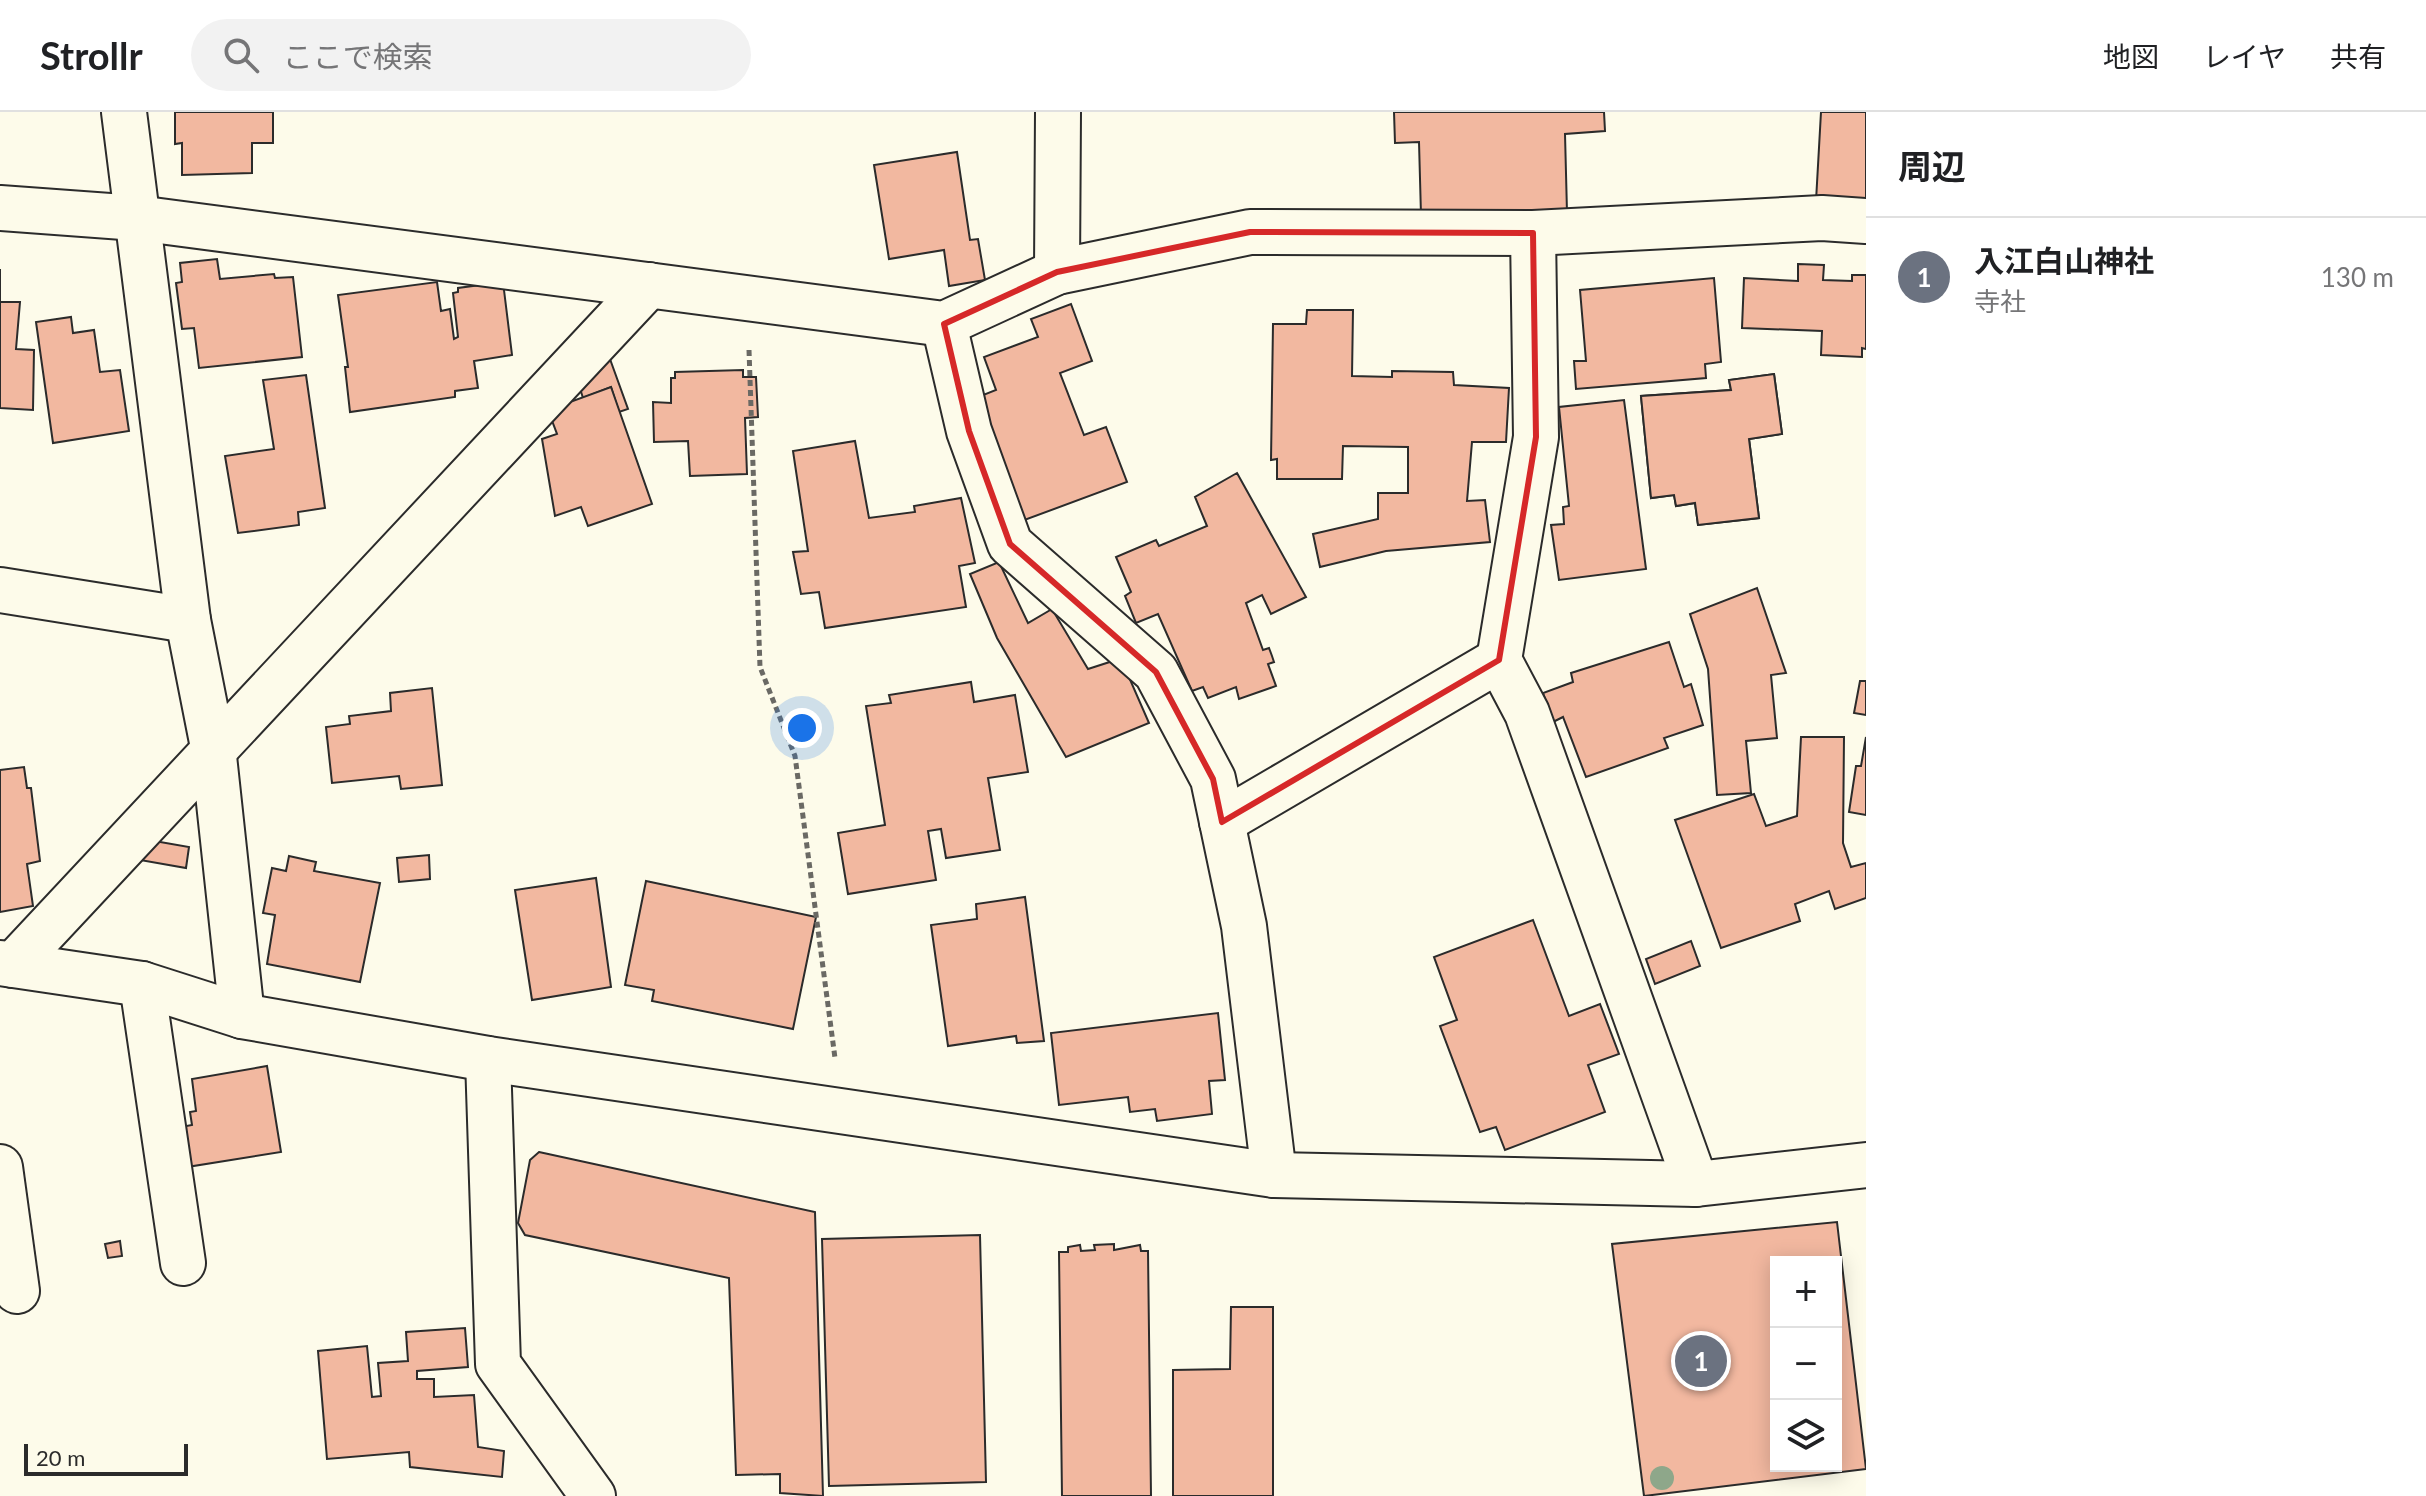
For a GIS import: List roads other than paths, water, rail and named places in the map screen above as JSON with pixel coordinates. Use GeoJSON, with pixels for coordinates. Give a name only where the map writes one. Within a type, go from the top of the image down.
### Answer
{"type":"FeatureCollection","features":[{"type":"Feature","properties":{"kind":"street"},"geometry":{"type":"LineString","coordinates":[[124,112],[188,620],[213,747],[242,1016]]}},
{"type":"Feature","properties":{"kind":"street"},"geometry":{"type":"LineString","coordinates":[[1057,272],[1058,112]]}},
{"type":"Feature","properties":{"kind":"street"},"geometry":{"type":"LineString","coordinates":[[0,208],[137,218],[944,324],[1057,272],[1250,232],[1533,233],[1822,218],[1866,221]]}},
{"type":"Feature","properties":{"kind":"street"},"geometry":{"type":"LineString","coordinates":[[1533,233],[1536,437],[1499,660],[1527,713],[1696,1184]]}},
{"type":"Feature","properties":{"kind":"street"},"geometry":{"type":"LineString","coordinates":[[6,964],[649,285]]}},
{"type":"Feature","properties":{"kind":"street"},"geometry":{"type":"LineString","coordinates":[[944,324],[969,431],[1010,544],[1156,672],[1213,779],[1244,926],[1274,1175]]}},
{"type":"Feature","properties":{"kind":"street"},"geometry":{"type":"LineString","coordinates":[[0,590],[188,620]]}},
{"type":"Feature","properties":{"kind":"street"},"geometry":{"type":"LineString","coordinates":[[1222,822],[1499,660]]}},
{"type":"Feature","properties":{"kind":"street"},"geometry":{"type":"LineString","coordinates":[[6,964],[142,984],[242,1016],[488,1059],[1274,1175],[1696,1184],[1866,1165]]}},
{"type":"Feature","properties":{"kind":"street"},"geometry":{"type":"LineString","coordinates":[[142,984],[183,1263]]}},
{"type":"Feature","properties":{"kind":"street"},"geometry":{"type":"LineString","coordinates":[[488,1059],[498,1364],[593,1496]]}},
{"type":"Feature","properties":{"kind":"street"},"geometry":{"type":"LineString","coordinates":[[0,1167],[17,1291]]}},
{"type":"Feature","properties":{"kind":"place","name":"入江白山神社"},"geometry":{"type":"Point","coordinates":[1701,1361]}}]}
